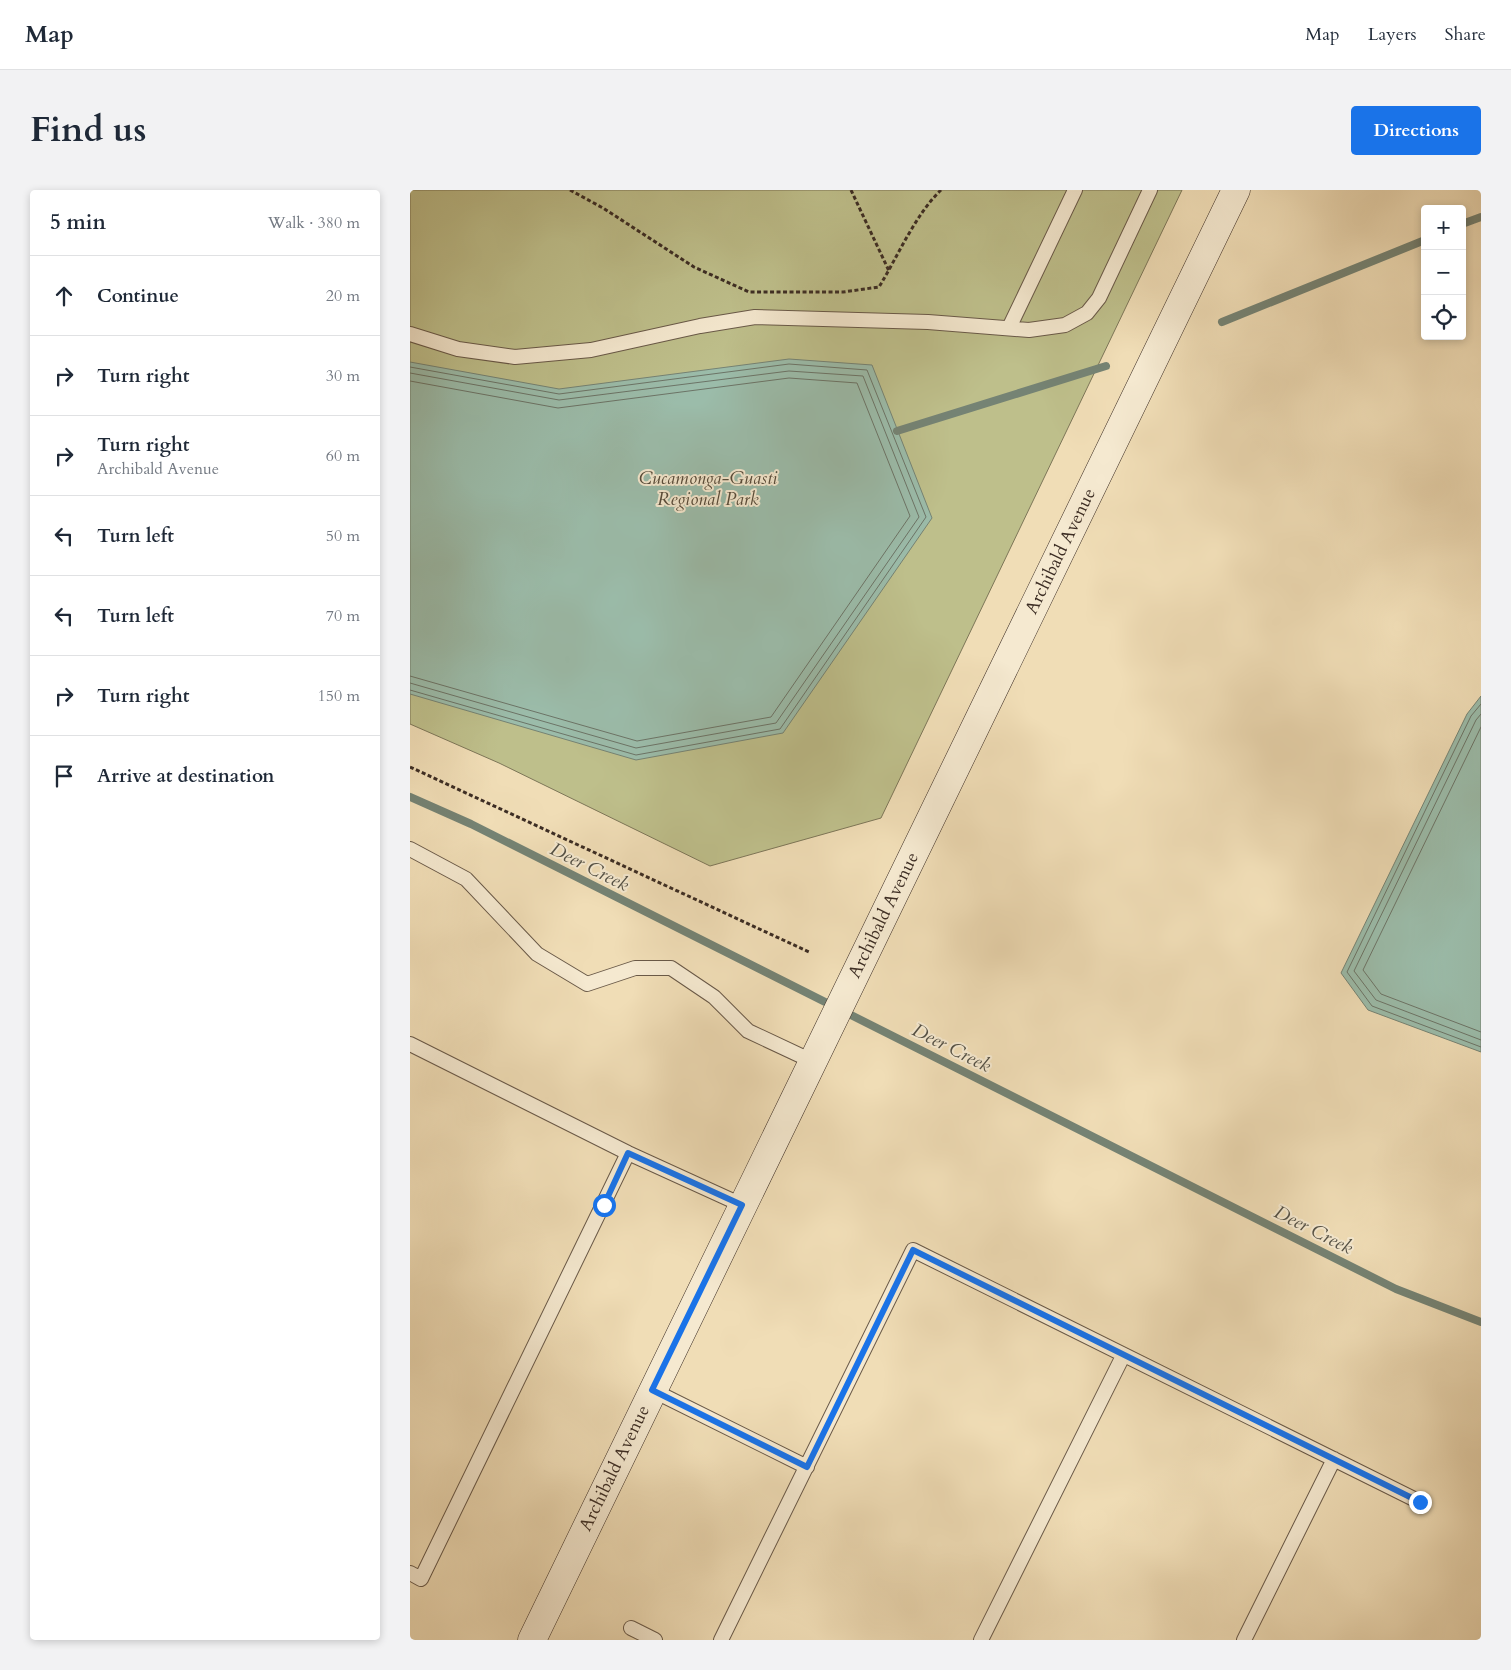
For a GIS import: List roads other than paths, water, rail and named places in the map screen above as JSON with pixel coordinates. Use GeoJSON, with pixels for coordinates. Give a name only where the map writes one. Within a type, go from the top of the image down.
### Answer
{"type":"FeatureCollection","features":[{"type":"Feature","properties":{"kind":"main road","name":"Archibald Avenue"},"geometry":{"type":"LineString","coordinates":[[532,1640],[1236,190]]}},
{"type":"Feature","properties":{"kind":"lane"},"geometry":{"type":"LineString","coordinates":[[1009,328],[1075,190]]}},
{"type":"Feature","properties":{"kind":"lane"},"geometry":{"type":"LineString","coordinates":[[410,334],[458,349],[515,357],[591,350],[700,326],[755,317],[928,322],[1029,330],[1065,325],[1087,313],[1099,298],[1150,190]]}},
{"type":"Feature","properties":{"kind":"lane"},"geometry":{"type":"LineString","coordinates":[[410,849],[466,879],[537,954],[587,984],[635,968],[671,968],[714,997],[748,1031],[812,1061]]}},
{"type":"Feature","properties":{"kind":"lane"},"geometry":{"type":"LineString","coordinates":[[410,1044],[628,1153],[742,1205]]}},
{"type":"Feature","properties":{"kind":"lane"},"geometry":{"type":"LineString","coordinates":[[410,1573],[421,1579],[628,1153]]}},
{"type":"Feature","properties":{"kind":"lane"},"geometry":{"type":"LineString","coordinates":[[721,1640],[913,1250],[1420,1502]]}},
{"type":"Feature","properties":{"kind":"lane"},"geometry":{"type":"LineString","coordinates":[[981,1640],[1123,1356]]}},
{"type":"Feature","properties":{"kind":"lane"},"geometry":{"type":"LineString","coordinates":[[652,1390],[807,1467]]}},
{"type":"Feature","properties":{"kind":"lane"},"geometry":{"type":"LineString","coordinates":[[1244,1640],[1334,1459]]}},
{"type":"Feature","properties":{"kind":"lane"},"geometry":{"type":"LineString","coordinates":[[631,1628],[656,1640]]}},
{"type":"Feature","properties":{"kind":"water"},"geometry":{"type":"Polygon","coordinates":[[[789,359],[872,365],[932,518],[783,733],[636,760],[410,694],[410,362],[559,389],[789,359]]]}},
{"type":"Feature","properties":{"kind":"water"},"geometry":{"type":"Polygon","coordinates":[[[1481,696],[1481,1052],[1368,1010],[1341,973],[1467,714],[1481,696]]]}},
{"type":"Feature","properties":{"kind":"waterway"},"geometry":{"type":"LineString","coordinates":[[1466,223],[1481,217]]}},
{"type":"Feature","properties":{"kind":"waterway"},"geometry":{"type":"LineString","coordinates":[[1222,322],[1421,242]]}},
{"type":"Feature","properties":{"kind":"waterway"},"geometry":{"type":"LineString","coordinates":[[897,431],[1106,366]]}},
{"type":"Feature","properties":{"kind":"waterway","name":"Deer Creek"},"geometry":{"type":"LineString","coordinates":[[410,797],[471,824],[1396,1289],[1481,1322]]}},
{"type":"Feature","properties":{"kind":"park label","name":"Cucamonga-Guasti Regional Park"},"geometry":{"type":"Point","coordinates":[708,488]}}]}
